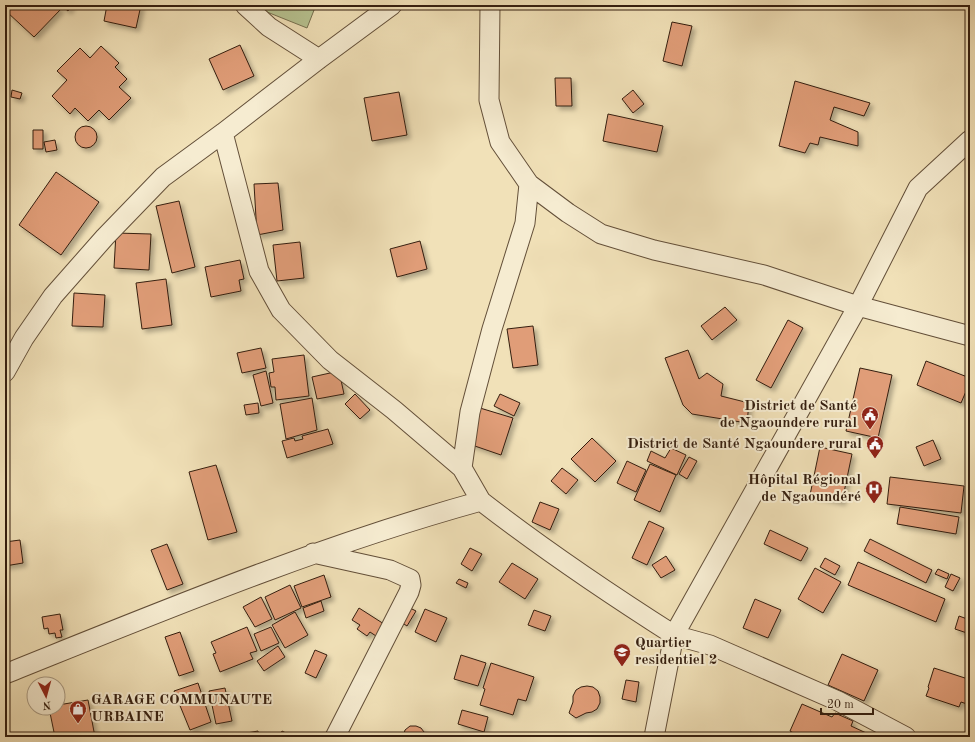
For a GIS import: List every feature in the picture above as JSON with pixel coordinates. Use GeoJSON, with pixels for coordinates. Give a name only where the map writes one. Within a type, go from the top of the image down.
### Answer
{"type":"FeatureCollection","features":[{"type":"Feature","properties":{"kind":"street"},"geometry":{"type":"LineString","coordinates":[[245,5],[269,27],[319,58]]}},
{"type":"Feature","properties":{"kind":"street"},"geometry":{"type":"LineString","coordinates":[[5,372],[24,338],[53,296],[105,237],[164,177],[319,58],[392,5]]}},
{"type":"Feature","properties":{"kind":"street"},"geometry":{"type":"LineString","coordinates":[[490,5],[489,100],[500,142],[529,184],[568,213],[601,234],[654,250],[764,275],[858,306],[970,336]]}},
{"type":"Feature","properties":{"kind":"street"},"geometry":{"type":"LineString","coordinates":[[223,133],[259,271],[282,310],[330,360],[394,410],[462,468],[481,501],[515,527],[620,601],[674,635],[710,645],[838,701],[906,737]]}},
{"type":"Feature","properties":{"kind":"street"},"geometry":{"type":"LineString","coordinates":[[654,737],[674,635],[858,306],[918,188],[970,140]]}},
{"type":"Feature","properties":{"kind":"street"},"geometry":{"type":"LineString","coordinates":[[462,468],[470,412],[492,329],[525,223],[529,184]]}},
{"type":"Feature","properties":{"kind":"street"},"geometry":{"type":"LineString","coordinates":[[5,674],[161,611],[313,553],[424,517],[481,501]]}},
{"type":"Feature","properties":{"kind":"street"},"geometry":{"type":"LineString","coordinates":[[313,553],[390,570],[410,579],[411,585],[336,737]]}},
{"type":"Feature","properties":{"kind":"green space"},"geometry":{"type":"Polygon","coordinates":[[[316,5],[307,28],[252,6],[316,5]]]}},
{"type":"Feature","properties":{"kind":"building"},"geometry":{"type":"Polygon","coordinates":[[[13,5],[56,5],[61,9],[34,37],[7,12],[13,5]]]}},
{"type":"Feature","properties":{"kind":"building"},"geometry":{"type":"Polygon","coordinates":[[[61,5],[72,5],[68,11],[61,5]]]}},
{"type":"Feature","properties":{"kind":"building"},"geometry":{"type":"Polygon","coordinates":[[[107,5],[141,5],[136,28],[104,21],[107,5]]]}},
{"type":"Feature","properties":{"kind":"building"},"geometry":{"type":"Polygon","coordinates":[[[672,22],[692,26],[682,66],[663,61],[672,22]]]}},
{"type":"Feature","properties":{"kind":"building"},"geometry":{"type":"Polygon","coordinates":[[[240,45],[254,76],[223,90],[209,59],[240,45]]]}},
{"type":"Feature","properties":{"kind":"building"},"geometry":{"type":"Polygon","coordinates":[[[101,46],[119,63],[115,67],[127,79],[119,87],[131,98],[109,120],[99,110],[88,121],[75,108],[70,114],[52,96],[67,80],[57,71],[80,48],[90,58],[101,46]]]}},
{"type":"Feature","properties":{"kind":"building"},"geometry":{"type":"Polygon","coordinates":[[[555,78],[571,78],[572,106],[556,106],[555,78]]]}},
{"type":"Feature","properties":{"kind":"building"},"geometry":{"type":"Polygon","coordinates":[[[795,81],[870,103],[864,116],[834,107],[830,120],[858,132],[858,146],[820,137],[818,145],[810,143],[805,153],[779,146],[795,81]]]}},
{"type":"Feature","properties":{"kind":"building"},"geometry":{"type":"Polygon","coordinates":[[[12,90],[22,93],[20,99],[11,97],[12,90]]]}},
{"type":"Feature","properties":{"kind":"building"},"geometry":{"type":"Polygon","coordinates":[[[633,90],[644,104],[633,113],[622,99],[633,90]]]}},
{"type":"Feature","properties":{"kind":"building"},"geometry":{"type":"Polygon","coordinates":[[[399,92],[407,135],[372,141],[364,98],[399,92]]]}},
{"type":"Feature","properties":{"kind":"building"},"geometry":{"type":"Polygon","coordinates":[[[608,114],[663,126],[657,152],[603,141],[608,114]]]}},
{"type":"Feature","properties":{"kind":"building"},"geometry":{"type":"Polygon","coordinates":[[[86,126],[94,129],[97,137],[94,145],[86,148],[78,145],[75,137],[78,129],[86,126]]]}},
{"type":"Feature","properties":{"kind":"building"},"geometry":{"type":"Polygon","coordinates":[[[33,130],[43,130],[43,149],[33,149],[33,130]]]}},
{"type":"Feature","properties":{"kind":"building"},"geometry":{"type":"Polygon","coordinates":[[[55,140],[57,150],[46,152],[44,142],[55,140]]]}},
{"type":"Feature","properties":{"kind":"building"},"geometry":{"type":"Polygon","coordinates":[[[56,172],[99,202],[61,255],[19,225],[56,172]]]}},
{"type":"Feature","properties":{"kind":"building"},"geometry":{"type":"Polygon","coordinates":[[[278,183],[283,230],[257,235],[254,184],[278,183]]]}},
{"type":"Feature","properties":{"kind":"building"},"geometry":{"type":"Polygon","coordinates":[[[179,201],[195,267],[172,273],[156,206],[179,201]]]}},
{"type":"Feature","properties":{"kind":"building"},"geometry":{"type":"Polygon","coordinates":[[[116,233],[151,234],[149,270],[114,268],[116,233]]]}},
{"type":"Feature","properties":{"kind":"building"},"geometry":{"type":"Polygon","coordinates":[[[420,241],[427,269],[397,277],[390,249],[420,241]]]}},
{"type":"Feature","properties":{"kind":"building"},"geometry":{"type":"Polygon","coordinates":[[[300,242],[304,278],[277,281],[273,245],[300,242]]]}},
{"type":"Feature","properties":{"kind":"building"},"geometry":{"type":"Polygon","coordinates":[[[240,260],[244,279],[239,280],[241,291],[211,297],[205,267],[240,260]]]}},
{"type":"Feature","properties":{"kind":"building"},"geometry":{"type":"Polygon","coordinates":[[[166,279],[172,325],[142,329],[136,283],[166,279]]]}},
{"type":"Feature","properties":{"kind":"building"},"geometry":{"type":"Polygon","coordinates":[[[74,293],[105,295],[103,327],[72,326],[74,293]]]}},
{"type":"Feature","properties":{"kind":"building"},"geometry":{"type":"Polygon","coordinates":[[[725,307],[737,320],[712,340],[701,326],[725,307]]]}},
{"type":"Feature","properties":{"kind":"building"},"geometry":{"type":"Polygon","coordinates":[[[788,320],[803,328],[771,388],[756,380],[788,320]]]}},
{"type":"Feature","properties":{"kind":"building"},"geometry":{"type":"Polygon","coordinates":[[[533,326],[538,365],[513,368],[507,329],[533,326]]]}},
{"type":"Feature","properties":{"kind":"building"},"geometry":{"type":"Polygon","coordinates":[[[261,348],[266,368],[242,373],[237,353],[261,348]]]}},
{"type":"Feature","properties":{"kind":"building"},"geometry":{"type":"Polygon","coordinates":[[[688,350],[699,379],[707,373],[723,384],[721,396],[749,403],[747,423],[692,414],[683,405],[665,358],[688,350]]]}},
{"type":"Feature","properties":{"kind":"building"},"geometry":{"type":"Polygon","coordinates":[[[304,355],[309,396],[276,400],[275,387],[271,387],[269,373],[274,372],[272,359],[304,355]]]}},
{"type":"Feature","properties":{"kind":"building"},"geometry":{"type":"Polygon","coordinates":[[[926,361],[970,378],[970,382],[961,403],[917,385],[926,361]]]}},
{"type":"Feature","properties":{"kind":"building"},"geometry":{"type":"Polygon","coordinates":[[[860,368],[892,375],[878,438],[846,431],[860,368]]]}},
{"type":"Feature","properties":{"kind":"building"},"geometry":{"type":"Polygon","coordinates":[[[266,371],[273,403],[261,406],[253,375],[266,371]]]}},
{"type":"Feature","properties":{"kind":"building"},"geometry":{"type":"Polygon","coordinates":[[[339,371],[344,394],[317,399],[312,377],[339,371]]]}},
{"type":"Feature","properties":{"kind":"building"},"geometry":{"type":"Polygon","coordinates":[[[355,394],[370,410],[360,419],[345,404],[355,394]]]}},
{"type":"Feature","properties":{"kind":"building"},"geometry":{"type":"Polygon","coordinates":[[[500,394],[520,403],[514,416],[494,406],[500,394]]]}},
{"type":"Feature","properties":{"kind":"building"},"geometry":{"type":"Polygon","coordinates":[[[312,398],[317,430],[286,439],[280,404],[312,398]]]}},
{"type":"Feature","properties":{"kind":"building"},"geometry":{"type":"Polygon","coordinates":[[[258,403],[259,413],[246,415],[244,405],[258,403]]]}},
{"type":"Feature","properties":{"kind":"building"},"geometry":{"type":"Polygon","coordinates":[[[480,408],[513,418],[501,455],[469,444],[480,408]]]}},
{"type":"Feature","properties":{"kind":"building"},"geometry":{"type":"Polygon","coordinates":[[[328,429],[333,444],[287,458],[282,441],[294,438],[295,441],[303,439],[302,436],[328,429]]]}},
{"type":"Feature","properties":{"kind":"building"},"geometry":{"type":"Polygon","coordinates":[[[592,438],[616,461],[595,482],[571,459],[592,438]]]}},
{"type":"Feature","properties":{"kind":"building"},"geometry":{"type":"Polygon","coordinates":[[[933,440],[941,459],[924,466],[916,447],[933,440]]]}},
{"type":"Feature","properties":{"kind":"building"},"geometry":{"type":"Polygon","coordinates":[[[820,447],[852,454],[842,502],[810,495],[820,447]]]}},
{"type":"Feature","properties":{"kind":"building"},"geometry":{"type":"Polygon","coordinates":[[[671,448],[686,455],[677,475],[647,461],[651,451],[665,458],[671,448]]]}},
{"type":"Feature","properties":{"kind":"building"},"geometry":{"type":"Polygon","coordinates":[[[689,457],[697,461],[687,479],[679,474],[689,457]]]}},
{"type":"Feature","properties":{"kind":"building"},"geometry":{"type":"Polygon","coordinates":[[[627,461],[646,470],[636,492],[617,483],[627,461]]]}},
{"type":"Feature","properties":{"kind":"building"},"geometry":{"type":"Polygon","coordinates":[[[650,464],[676,475],[660,512],[634,500],[650,464]]]}},
{"type":"Feature","properties":{"kind":"building"},"geometry":{"type":"Polygon","coordinates":[[[216,465],[237,532],[208,540],[189,472],[216,465]]]}},
{"type":"Feature","properties":{"kind":"building"},"geometry":{"type":"Polygon","coordinates":[[[562,468],[578,480],[566,494],[551,481],[562,468]]]}},
{"type":"Feature","properties":{"kind":"building"},"geometry":{"type":"Polygon","coordinates":[[[890,477],[964,486],[961,513],[887,504],[890,477]]]}},
{"type":"Feature","properties":{"kind":"building"},"geometry":{"type":"Polygon","coordinates":[[[540,502],[559,509],[550,530],[532,522],[540,502]]]}},
{"type":"Feature","properties":{"kind":"building"},"geometry":{"type":"Polygon","coordinates":[[[900,507],[959,517],[956,534],[897,524],[900,507]]]}},
{"type":"Feature","properties":{"kind":"building"},"geometry":{"type":"Polygon","coordinates":[[[649,521],[664,528],[647,565],[632,558],[649,521]]]}},
{"type":"Feature","properties":{"kind":"building"},"geometry":{"type":"Polygon","coordinates":[[[770,530],[808,548],[801,561],[764,544],[770,530]]]}},
{"type":"Feature","properties":{"kind":"building"},"geometry":{"type":"Polygon","coordinates":[[[870,539],[932,570],[926,583],[864,551],[870,539]]]}},
{"type":"Feature","properties":{"kind":"building"},"geometry":{"type":"Polygon","coordinates":[[[20,540],[23,563],[5,566],[5,542],[20,540]]]}},
{"type":"Feature","properties":{"kind":"building"},"geometry":{"type":"Polygon","coordinates":[[[167,544],[183,584],[167,590],[151,550],[167,544]]]}},
{"type":"Feature","properties":{"kind":"building"},"geometry":{"type":"Polygon","coordinates":[[[970,544],[970,563],[967,562],[970,544]]]}},
{"type":"Feature","properties":{"kind":"building"},"geometry":{"type":"Polygon","coordinates":[[[470,548],[482,554],[472,571],[461,564],[470,548]]]}},
{"type":"Feature","properties":{"kind":"building"},"geometry":{"type":"Polygon","coordinates":[[[666,556],[675,570],[661,578],[652,565],[666,556]]]}},
{"type":"Feature","properties":{"kind":"building"},"geometry":{"type":"Polygon","coordinates":[[[825,558],[840,566],[835,575],[820,567],[825,558]]]}},
{"type":"Feature","properties":{"kind":"building"},"geometry":{"type":"Polygon","coordinates":[[[858,562],[945,599],[936,622],[848,585],[858,562]]]}},
{"type":"Feature","properties":{"kind":"building"},"geometry":{"type":"Polygon","coordinates":[[[512,563],[538,579],[525,599],[499,582],[512,563]]]}},
{"type":"Feature","properties":{"kind":"building"},"geometry":{"type":"Polygon","coordinates":[[[815,568],[841,582],[823,613],[798,599],[815,568]]]}},
{"type":"Feature","properties":{"kind":"building"},"geometry":{"type":"Polygon","coordinates":[[[938,569],[949,574],[947,579],[935,574],[938,569]]]}},
{"type":"Feature","properties":{"kind":"building"},"geometry":{"type":"Polygon","coordinates":[[[951,574],[960,578],[953,591],[945,587],[951,574]]]}},
{"type":"Feature","properties":{"kind":"building"},"geometry":{"type":"Polygon","coordinates":[[[324,575],[331,597],[302,607],[294,586],[324,575]]]}},
{"type":"Feature","properties":{"kind":"building"},"geometry":{"type":"Polygon","coordinates":[[[459,579],[468,583],[466,588],[456,583],[459,579]]]}},
{"type":"Feature","properties":{"kind":"building"},"geometry":{"type":"Polygon","coordinates":[[[290,585],[301,608],[275,620],[265,597],[290,585]]]}},
{"type":"Feature","properties":{"kind":"building"},"geometry":{"type":"Polygon","coordinates":[[[261,597],[272,619],[255,627],[243,607],[261,597]]]}},
{"type":"Feature","properties":{"kind":"building"},"geometry":{"type":"Polygon","coordinates":[[[755,599],[781,610],[768,638],[743,628],[755,599]]]}},
{"type":"Feature","properties":{"kind":"building"},"geometry":{"type":"Polygon","coordinates":[[[321,601],[324,611],[306,618],[303,608],[321,601]]]}},
{"type":"Feature","properties":{"kind":"building"},"geometry":{"type":"Polygon","coordinates":[[[406,606],[416,611],[407,626],[398,620],[406,606]]]}},
{"type":"Feature","properties":{"kind":"building"},"geometry":{"type":"Polygon","coordinates":[[[359,608],[384,624],[376,636],[370,632],[367,636],[357,629],[360,625],[352,620],[359,608]]]}},
{"type":"Feature","properties":{"kind":"building"},"geometry":{"type":"Polygon","coordinates":[[[425,609],[447,618],[436,642],[415,632],[425,609]]]}},
{"type":"Feature","properties":{"kind":"building"},"geometry":{"type":"Polygon","coordinates":[[[534,610],[551,616],[545,631],[528,625],[534,610]]]}},
{"type":"Feature","properties":{"kind":"building"},"geometry":{"type":"Polygon","coordinates":[[[295,612],[308,635],[285,648],[272,625],[295,612]]]}},
{"type":"Feature","properties":{"kind":"building"},"geometry":{"type":"Polygon","coordinates":[[[60,614],[63,630],[60,630],[62,637],[56,638],[55,633],[49,634],[48,628],[44,629],[42,617],[60,614]]]}},
{"type":"Feature","properties":{"kind":"building"},"geometry":{"type":"Polygon","coordinates":[[[959,616],[970,620],[970,634],[955,629],[959,616]]]}},
{"type":"Feature","properties":{"kind":"building"},"geometry":{"type":"Polygon","coordinates":[[[247,627],[257,651],[250,653],[253,659],[220,672],[213,654],[216,653],[211,642],[247,627]]]}},
{"type":"Feature","properties":{"kind":"building"},"geometry":{"type":"Polygon","coordinates":[[[271,627],[279,643],[261,651],[254,634],[271,627]]]}},
{"type":"Feature","properties":{"kind":"building"},"geometry":{"type":"Polygon","coordinates":[[[180,632],[194,671],[179,676],[165,637],[180,632]]]}},
{"type":"Feature","properties":{"kind":"building"},"geometry":{"type":"Polygon","coordinates":[[[278,646],[285,657],[264,671],[257,661],[278,646]]]}},
{"type":"Feature","properties":{"kind":"building"},"geometry":{"type":"Polygon","coordinates":[[[315,650],[327,655],[316,678],[305,673],[315,650]]]}},
{"type":"Feature","properties":{"kind":"building"},"geometry":{"type":"Polygon","coordinates":[[[842,654],[878,670],[864,701],[828,685],[842,654]]]}},
{"type":"Feature","properties":{"kind":"building"},"geometry":{"type":"Polygon","coordinates":[[[461,655],[486,663],[478,686],[454,679],[461,655]]]}},
{"type":"Feature","properties":{"kind":"building"},"geometry":{"type":"Polygon","coordinates":[[[491,663],[534,677],[526,701],[518,699],[513,715],[480,705],[485,689],[483,688],[491,663]]]}},
{"type":"Feature","properties":{"kind":"building"},"geometry":{"type":"Polygon","coordinates":[[[934,668],[968,679],[968,677],[970,678],[970,705],[961,702],[959,707],[926,696],[934,668]]]}},
{"type":"Feature","properties":{"kind":"building"},"geometry":{"type":"Polygon","coordinates":[[[626,680],[639,682],[636,702],[622,699],[626,680]]]}},
{"type":"Feature","properties":{"kind":"building"},"geometry":{"type":"Polygon","coordinates":[[[198,683],[211,722],[190,730],[174,691],[198,683]]]}},
{"type":"Feature","properties":{"kind":"building"},"geometry":{"type":"Polygon","coordinates":[[[587,686],[593,687],[598,691],[600,703],[597,709],[576,718],[569,713],[573,702],[573,696],[576,690],[587,686]]]}},
{"type":"Feature","properties":{"kind":"building"},"geometry":{"type":"Polygon","coordinates":[[[225,688],[232,721],[216,724],[209,691],[225,688]]]}},
{"type":"Feature","properties":{"kind":"building"},"geometry":{"type":"Polygon","coordinates":[[[88,700],[95,737],[55,737],[51,716],[66,716],[66,704],[88,700]]]}},
{"type":"Feature","properties":{"kind":"building"},"geometry":{"type":"Polygon","coordinates":[[[802,704],[832,717],[835,713],[853,721],[851,726],[875,737],[798,737],[799,736],[790,731],[802,704]]]}},
{"type":"Feature","properties":{"kind":"building"},"geometry":{"type":"Polygon","coordinates":[[[462,710],[488,717],[484,732],[458,724],[462,710]]]}},
{"type":"Feature","properties":{"kind":"building"},"geometry":{"type":"Polygon","coordinates":[[[410,726],[421,728],[425,737],[403,737],[405,730],[410,726]]]}},
{"type":"Feature","properties":{"kind":"building"},"geometry":{"type":"Polygon","coordinates":[[[258,731],[259,737],[230,737],[230,736],[258,731]]]}},
{"type":"Feature","properties":{"kind":"building"},"geometry":{"type":"Polygon","coordinates":[[[282,731],[294,737],[279,737],[282,731]]]}},
{"type":"Feature","properties":{"kind":"place","name":"District de Santé de Ngaoundere rural"},"geometry":{"type":"Point","coordinates":[870,430]}},
{"type":"Feature","properties":{"kind":"place","name":"District de Santé Ngaoundere rural"},"geometry":{"type":"Point","coordinates":[875,459]}},
{"type":"Feature","properties":{"kind":"place","name":"Hôpital Régional de Ngaoundéré"},"geometry":{"type":"Point","coordinates":[874,504]}},
{"type":"Feature","properties":{"kind":"place","name":"Quartier residentiel 2"},"geometry":{"type":"Point","coordinates":[622,667]}},
{"type":"Feature","properties":{"kind":"place","name":"GARAGE COMMUNAUTE URBAINE"},"geometry":{"type":"Point","coordinates":[78,724]}}]}
